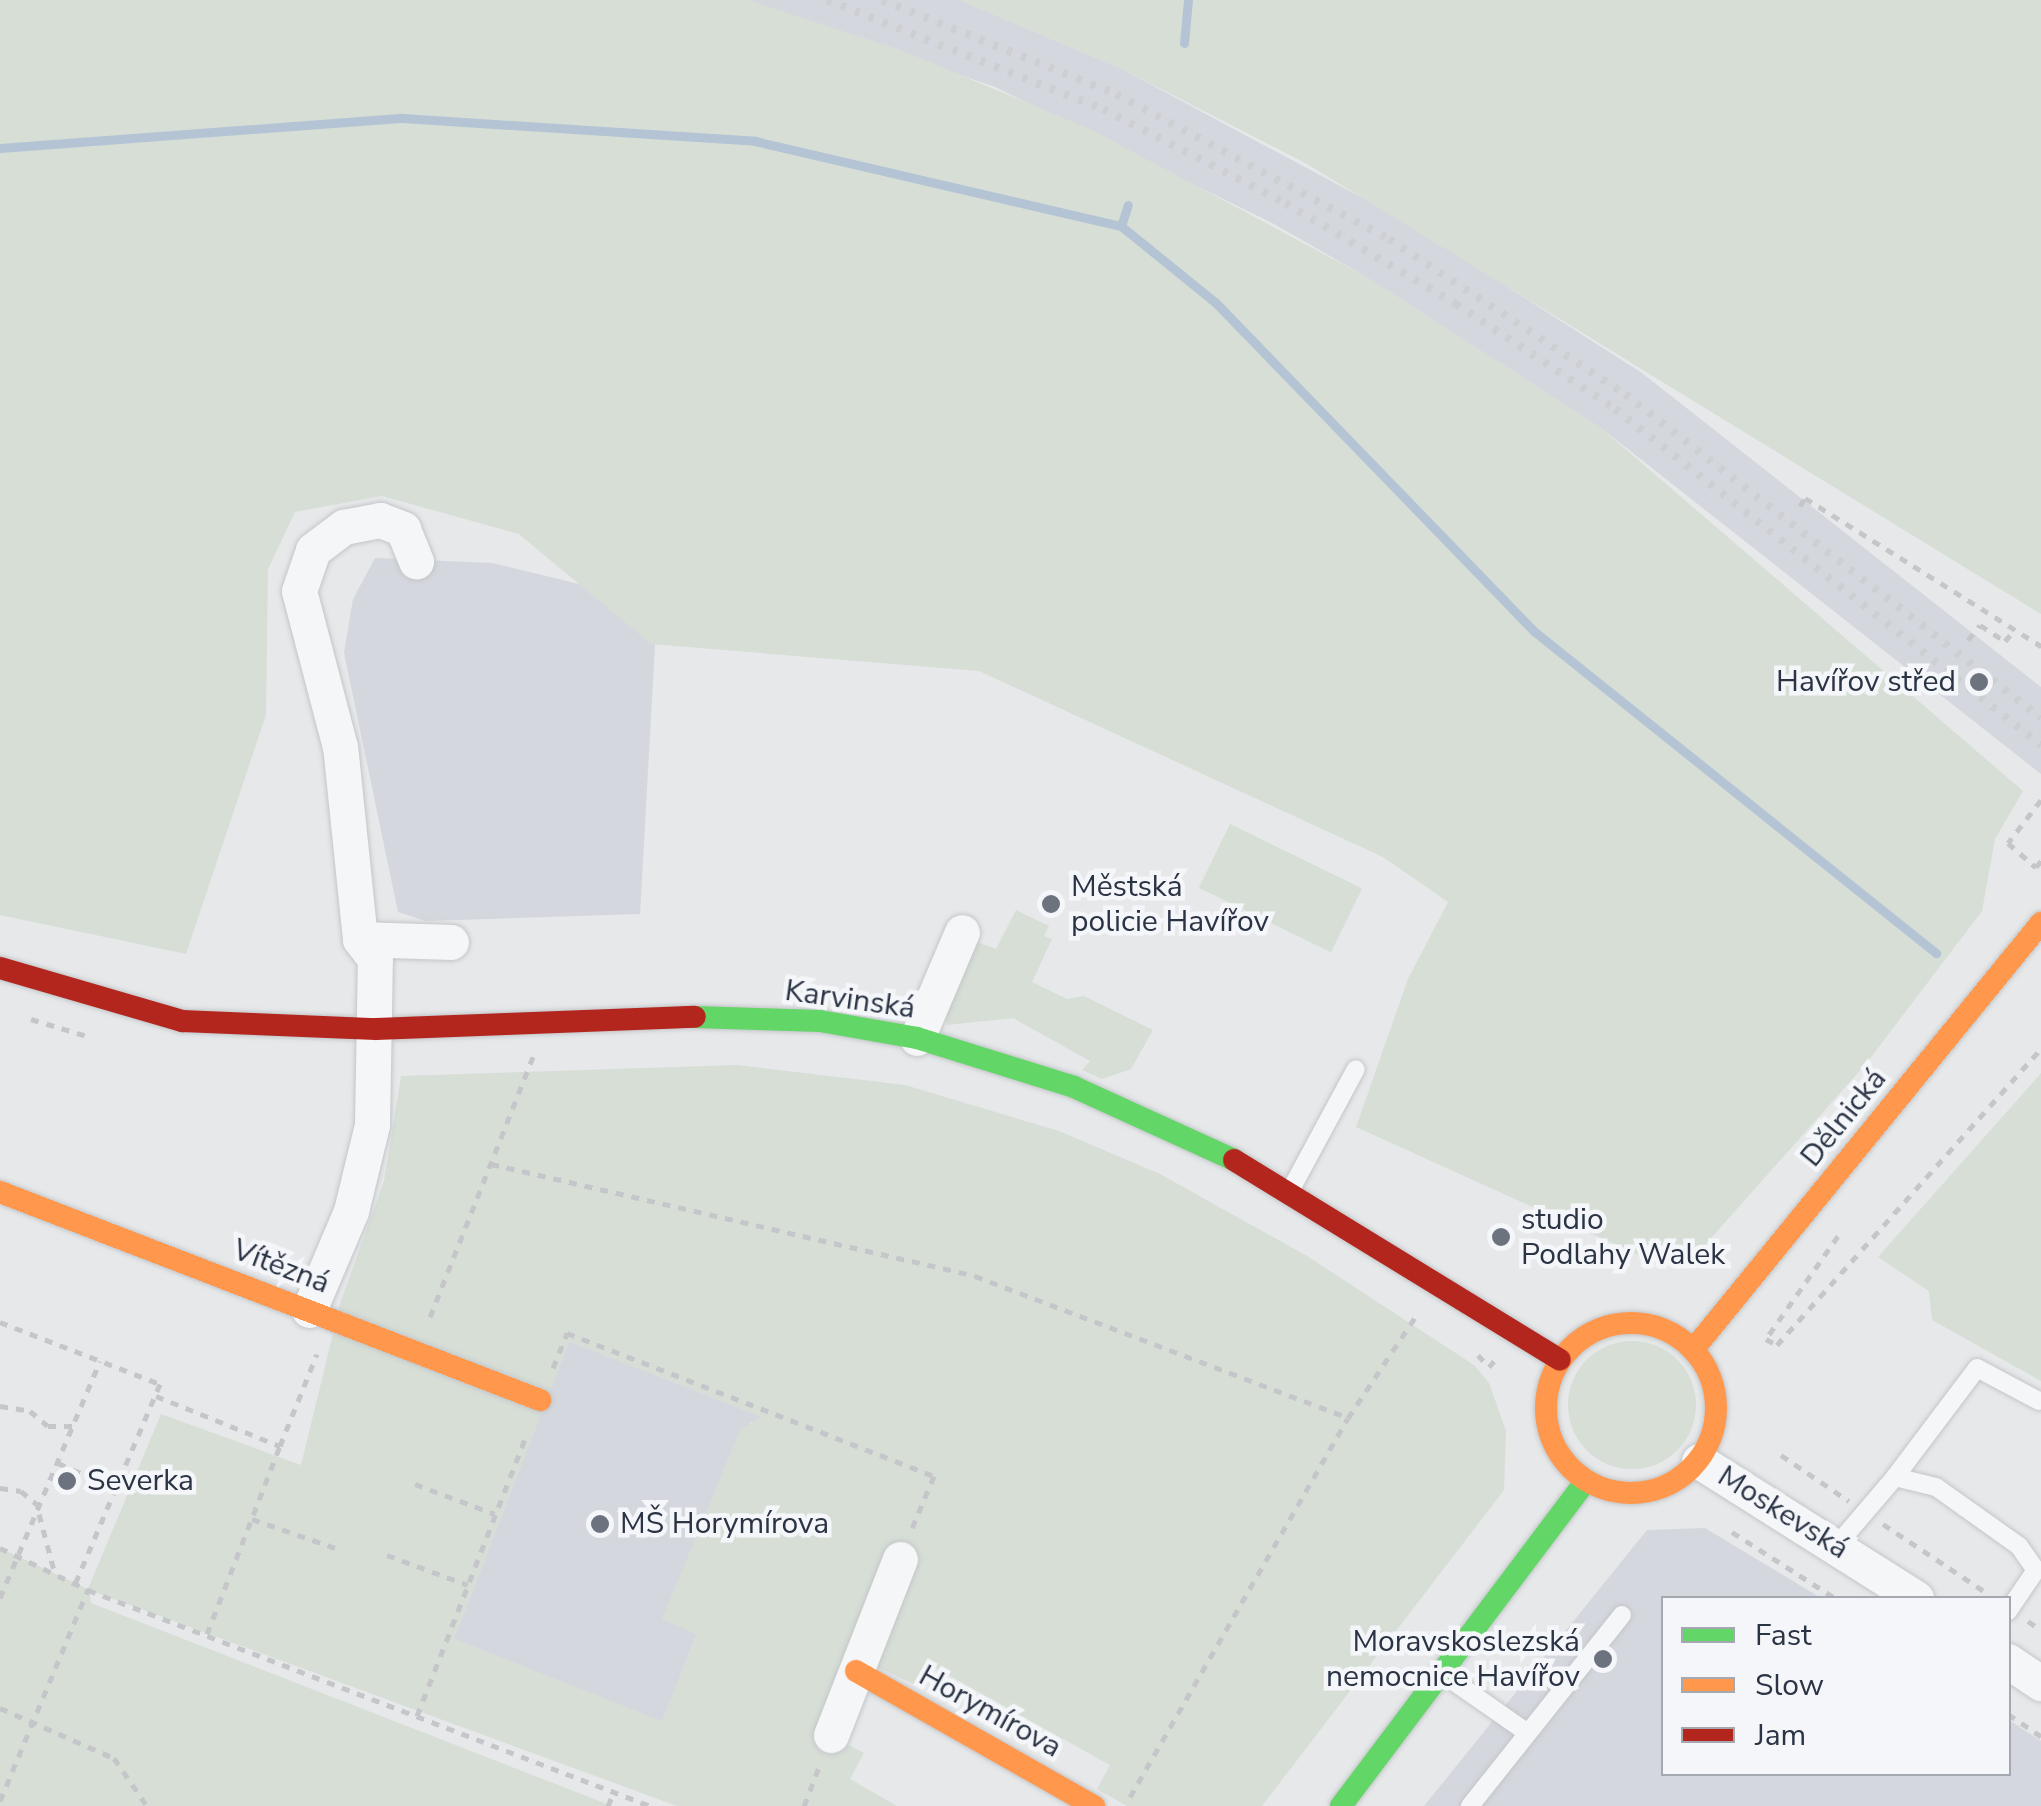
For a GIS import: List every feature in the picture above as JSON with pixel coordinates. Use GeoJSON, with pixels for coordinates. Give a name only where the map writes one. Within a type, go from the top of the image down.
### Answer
{"type":"FeatureCollection","features":[{"type":"Feature","properties":{"kind":"street"},"geometry":{"type":"LineString","coordinates":[[320,1314],[364,1165],[376,1029],[375,959],[360,939],[340,747],[299,591],[313,550],[344,527],[380,520],[403,529],[416,561]]}},
{"type":"Feature","properties":{"kind":"street","name":"Dělnická"},"geometry":{"type":"LineString","coordinates":[[1693,1350],[2041,923]]}},
{"type":"Feature","properties":{"kind":"street"},"geometry":{"type":"LineString","coordinates":[[917,1038],[962,932]]}},
{"type":"Feature","properties":{"kind":"street"},"geometry":{"type":"LineString","coordinates":[[360,939],[451,942]]}},
{"type":"Feature","properties":{"kind":"street","name":"Karvinská"},"geometry":{"type":"LineString","coordinates":[[0,968],[182,1020],[376,1029],[643,1016],[820,1021],[917,1038],[1074,1086],[1291,1190],[1560,1360]]}},
{"type":"Feature","properties":{"kind":"street","name":"Vítězná"},"geometry":{"type":"LineString","coordinates":[[0,1192],[540,1400]]}},
{"type":"Feature","properties":{"kind":"street"},"geometry":{"type":"LineString","coordinates":[[1624,1322],[1662,1328],[1693,1350],[1714,1388],[1716,1409],[1699,1461],[1678,1480],[1642,1493],[1586,1481],[1561,1458],[1547,1426],[1546,1392],[1560,1360],[1588,1334],[1624,1322]]}},
{"type":"Feature","properties":{"kind":"street","name":"Moskevská"},"geometry":{"type":"LineString","coordinates":[[1699,1461],[1913,1596]]}},
{"type":"Feature","properties":{"kind":"street"},"geometry":{"type":"LineString","coordinates":[[1341,1806],[1586,1481]]}},
{"type":"Feature","properties":{"kind":"street"},"geometry":{"type":"LineString","coordinates":[[830,1735],[900,1559]]}},
{"type":"Feature","properties":{"kind":"street"},"geometry":{"type":"LineString","coordinates":[[2011,1663],[2041,1683]]}},
{"type":"Feature","properties":{"kind":"street","name":"Horymírova"},"geometry":{"type":"LineString","coordinates":[[856,1671],[1094,1806]]}},
{"type":"Feature","properties":{"kind":"lane"},"geometry":{"type":"LineString","coordinates":[[1291,1190],[1356,1069]]}},
{"type":"Feature","properties":{"kind":"lane"},"geometry":{"type":"LineString","coordinates":[[1837,1545],[1862,1510],[1895,1477],[1977,1368],[2039,1401]]}},
{"type":"Feature","properties":{"kind":"lane"},"geometry":{"type":"LineString","coordinates":[[1895,1477],[1936,1487],[2020,1546],[2039,1566],[2011,1607]]}},
{"type":"Feature","properties":{"kind":"lane"},"geometry":{"type":"LineString","coordinates":[[1470,1806],[1622,1615]]}},
{"type":"Feature","properties":{"kind":"lane"},"geometry":{"type":"LineString","coordinates":[[1442,1674],[1528,1733]]}},
{"type":"Feature","properties":{"kind":"path"},"geometry":{"type":"LineString","coordinates":[[1800,506],[1804,498],[2041,646]]}},
{"type":"Feature","properties":{"kind":"path"},"geometry":{"type":"LineString","coordinates":[[1968,640],[1980,625],[2006,642],[2015,630]]}},
{"type":"Feature","properties":{"kind":"path"},"geometry":{"type":"LineString","coordinates":[[2041,800],[2008,843],[2036,867],[2041,861]]}},
{"type":"Feature","properties":{"kind":"path"},"geometry":{"type":"LineString","coordinates":[[16,1014],[103,1039]]}},
{"type":"Feature","properties":{"kind":"path"},"geometry":{"type":"LineString","coordinates":[[417,1352],[536,1050],[520,1050]]}},
{"type":"Feature","properties":{"kind":"path"},"geometry":{"type":"LineString","coordinates":[[1766,1339],[1777,1344],[2041,1050]]}},
{"type":"Feature","properties":{"kind":"path"},"geometry":{"type":"LineString","coordinates":[[491,1164],[974,1276],[1348,1418]]}},
{"type":"Feature","properties":{"kind":"path"},"geometry":{"type":"LineString","coordinates":[[1404,1300],[1434,1319]]}},
{"type":"Feature","properties":{"kind":"path"},"geometry":{"type":"LineString","coordinates":[[1125,1806],[1348,1418],[1420,1310]]}},
{"type":"Feature","properties":{"kind":"path"},"geometry":{"type":"LineString","coordinates":[[207,1635],[280,1446],[320,1314]]}},
{"type":"Feature","properties":{"kind":"path"},"geometry":{"type":"LineString","coordinates":[[0,1322],[160,1384],[75,1584]]}},
{"type":"Feature","properties":{"kind":"path"},"geometry":{"type":"LineString","coordinates":[[416,1716],[566,1334],[934,1476],[900,1559]]}},
{"type":"Feature","properties":{"kind":"path"},"geometry":{"type":"LineString","coordinates":[[1476,1352],[1489,1367]]}},
{"type":"Feature","properties":{"kind":"path"},"geometry":{"type":"LineString","coordinates":[[0,1598],[100,1360]]}},
{"type":"Feature","properties":{"kind":"path"},"geometry":{"type":"LineString","coordinates":[[156,1396],[280,1446]]}},
{"type":"Feature","properties":{"kind":"path"},"geometry":{"type":"LineString","coordinates":[[0,1406],[30,1411],[48,1426],[73,1426]]}},
{"type":"Feature","properties":{"kind":"path"},"geometry":{"type":"LineString","coordinates":[[1781,1455],[1992,1596]]}},
{"type":"Feature","properties":{"kind":"path"},"geometry":{"type":"LineString","coordinates":[[58,1463],[116,1488]]}},
{"type":"Feature","properties":{"kind":"path"},"geometry":{"type":"LineString","coordinates":[[415,1484],[496,1514]]}},
{"type":"Feature","properties":{"kind":"path"},"geometry":{"type":"LineString","coordinates":[[0,1488],[20,1490],[40,1509],[55,1574]]}},
{"type":"Feature","properties":{"kind":"path"},"geometry":{"type":"LineString","coordinates":[[252,1519],[338,1549]]}},
{"type":"Feature","properties":{"kind":"path"},"geometry":{"type":"LineString","coordinates":[[1732,1532],[1832,1596]]}},
{"type":"Feature","properties":{"kind":"path"},"geometry":{"type":"LineString","coordinates":[[0,1548],[88,1590],[650,1806]]}},
{"type":"Feature","properties":{"kind":"path"},"geometry":{"type":"LineString","coordinates":[[387,1555],[468,1585]]}},
{"type":"Feature","properties":{"kind":"path"},"geometry":{"type":"LineString","coordinates":[[0,1801],[88,1590]]}},
{"type":"Feature","properties":{"kind":"path"},"geometry":{"type":"LineString","coordinates":[[0,1708],[114,1758],[147,1806]]}},
{"type":"Feature","properties":{"kind":"path"},"geometry":{"type":"LineString","coordinates":[[2011,1716],[2041,1736]]}},
{"type":"Feature","properties":{"kind":"path"},"geometry":{"type":"LineString","coordinates":[[804,1806],[830,1735]]}},
{"type":"Feature","properties":{"kind":"path"},"geometry":{"type":"LineString","coordinates":[[608,1806],[614,1792]]}},
{"type":"Feature","properties":{"kind":"shaded area"},"geometry":{"type":"Polygon","coordinates":[[[0,0],[748,0],[901,50],[1092,130],[1363,275],[1601,428],[2023,791],[1995,839],[1982,911],[1865,1065],[1704,1246],[1652,1261],[1356,1127],[1408,979],[1448,902],[1383,857],[979,671],[651,644],[519,534],[382,496],[295,512],[268,569],[266,715],[186,954],[0,915],[0,0]]]}},
{"type":"Feature","properties":{"kind":"shaded area"},"geometry":{"type":"Polygon","coordinates":[[[748,0],[960,0],[1122,69],[1398,217],[1642,373],[2041,687],[2041,774],[1601,428],[1363,275],[1274,224],[995,87],[748,0]]]}},
{"type":"Feature","properties":{"kind":"shaded area"},"geometry":{"type":"Polygon","coordinates":[[[960,0],[2041,0],[2041,614],[1307,164],[1122,69],[960,0]]]}},
{"type":"Feature","properties":{"kind":"shaded area"},"geometry":{"type":"Polygon","coordinates":[[[375,558],[492,563],[579,584],[655,644],[640,914],[426,921],[398,912],[344,653],[353,599],[375,558]]]}},
{"type":"Feature","properties":{"kind":"shaded area"},"geometry":{"type":"Polygon","coordinates":[[[1230,824],[1362,888],[1331,952],[1199,888],[1230,824]]]}},
{"type":"Feature","properties":{"kind":"shaded area"},"geometry":{"type":"Polygon","coordinates":[[[1016,910],[1049,926],[1044,936],[1052,939],[1032,982],[1067,999],[1084,996],[1153,1030],[1131,1069],[1102,1079],[1082,1070],[1090,1061],[1013,1018],[947,1025],[943,1001],[971,940],[996,949],[1016,910]]]}},
{"type":"Feature","properties":{"kind":"shaded area"},"geometry":{"type":"Polygon","coordinates":[[[737,1065],[905,1085],[1059,1131],[1160,1174],[1307,1256],[1474,1365],[1489,1383],[1506,1431],[1504,1490],[1262,1806],[1127,1806],[1097,1789],[1110,1765],[932,1666],[916,1685],[845,1652],[816,1728],[864,1753],[850,1779],[897,1806],[677,1806],[89,1590],[91,1603],[612,1806],[0,1806],[0,1548],[88,1589],[161,1414],[301,1465],[341,1301],[384,1181],[401,1076],[737,1065]],[[569,1341],[454,1639],[662,1721],[697,1635],[662,1619],[740,1430],[761,1417],[569,1341]]]}},
{"type":"Feature","properties":{"kind":"shaded area"},"geometry":{"type":"Polygon","coordinates":[[[2041,1073],[2041,1381],[1932,1320],[1929,1291],[1878,1257],[2041,1073]]]}},
{"type":"Feature","properties":{"kind":"shaded area","name":"MŠ Horymírova"},"geometry":{"type":"Polygon","coordinates":[[[569,1341],[762,1417],[750,1423],[663,1619],[697,1634],[662,1722],[454,1639],[569,1341]]]}},
{"type":"Feature","properties":{"kind":"shaded area"},"geometry":{"type":"Polygon","coordinates":[[[1632,1341],[1656,1346],[1677,1360],[1691,1381],[1696,1405],[1691,1429],[1677,1450],[1656,1464],[1632,1469],[1608,1464],[1587,1450],[1573,1429],[1568,1405],[1573,1381],[1587,1360],[1608,1346],[1632,1341]]]}},
{"type":"Feature","properties":{"kind":"shaded area","name":"Moravskoslezská nemocnice Havířov"},"geometry":{"type":"Polygon","coordinates":[[[1705,1528],[1818,1596],[1661,1596],[1661,1776],[2011,1776],[2011,1721],[2041,1741],[2041,1806],[1424,1806],[1647,1530],[1705,1528]]]}},
{"type":"Feature","properties":{"kind":"waterway"},"geometry":{"type":"LineString","coordinates":[[1184,43],[1188,0]]}},
{"type":"Feature","properties":{"kind":"waterway"},"geometry":{"type":"LineString","coordinates":[[0,148],[403,118],[755,141],[1121,226],[1215,302],[1535,632],[1936,953]]}},
{"type":"Feature","properties":{"kind":"waterway"},"geometry":{"type":"LineString","coordinates":[[1121,226],[1128,205]]}},
{"type":"Feature","properties":{"kind":"railway"},"geometry":{"type":"LineString","coordinates":[[827,0],[1103,109],[1285,203],[1456,304],[1615,409],[2041,745]]}},
{"type":"Feature","properties":{"kind":"railway"},"geometry":{"type":"LineString","coordinates":[[882,0],[1116,94],[1389,239],[1625,394],[2041,718]]}},
{"type":"Feature","properties":{"kind":"traffic: fast"},"geometry":{"type":"LineString","coordinates":[[695,1017],[820,1021],[917,1038],[1074,1087],[1234,1160]]}},
{"type":"Feature","properties":{"kind":"traffic: fast"},"geometry":{"type":"LineString","coordinates":[[1341,1806],[1586,1481]]}},
{"type":"Feature","properties":{"kind":"traffic: slow"},"geometry":{"type":"LineString","coordinates":[[1693,1350],[2041,923]]}},
{"type":"Feature","properties":{"kind":"traffic: slow"},"geometry":{"type":"LineString","coordinates":[[0,1192],[540,1400]]}},
{"type":"Feature","properties":{"kind":"traffic: slow"},"geometry":{"type":"LineString","coordinates":[[1631,1323],[1664,1329],[1691,1348],[1710,1375],[1716,1408],[1710,1441],[1691,1468],[1664,1487],[1631,1493],[1598,1487],[1571,1468],[1552,1441],[1546,1408],[1552,1375],[1571,1348],[1598,1329],[1631,1323]]}},
{"type":"Feature","properties":{"kind":"traffic: slow"},"geometry":{"type":"LineString","coordinates":[[856,1671],[1094,1806]]}},
{"type":"Feature","properties":{"kind":"traffic: jam"},"geometry":{"type":"LineString","coordinates":[[0,968],[182,1021],[376,1029],[695,1017]]}},
{"type":"Feature","properties":{"kind":"traffic: jam"},"geometry":{"type":"LineString","coordinates":[[1234,1160],[1560,1360]]}},
{"type":"Feature","properties":{"kind":"place","name":"Havířov střed"},"geometry":{"type":"Point","coordinates":[1979,682]}},
{"type":"Feature","properties":{"kind":"place","name":"Městská policie Havířov"},"geometry":{"type":"Point","coordinates":[1051,904]}},
{"type":"Feature","properties":{"kind":"place","name":"studio Podlahy Walek"},"geometry":{"type":"Point","coordinates":[1501,1237]}},
{"type":"Feature","properties":{"kind":"place","name":"Severka"},"geometry":{"type":"Point","coordinates":[67,1481]}},
{"type":"Feature","properties":{"kind":"place","name":"MŠ Horymírova"},"geometry":{"type":"Point","coordinates":[600,1524]}},
{"type":"Feature","properties":{"kind":"place","name":"Moravskoslezská nemocnice Havířov"},"geometry":{"type":"Point","coordinates":[1603,1659]}}]}
